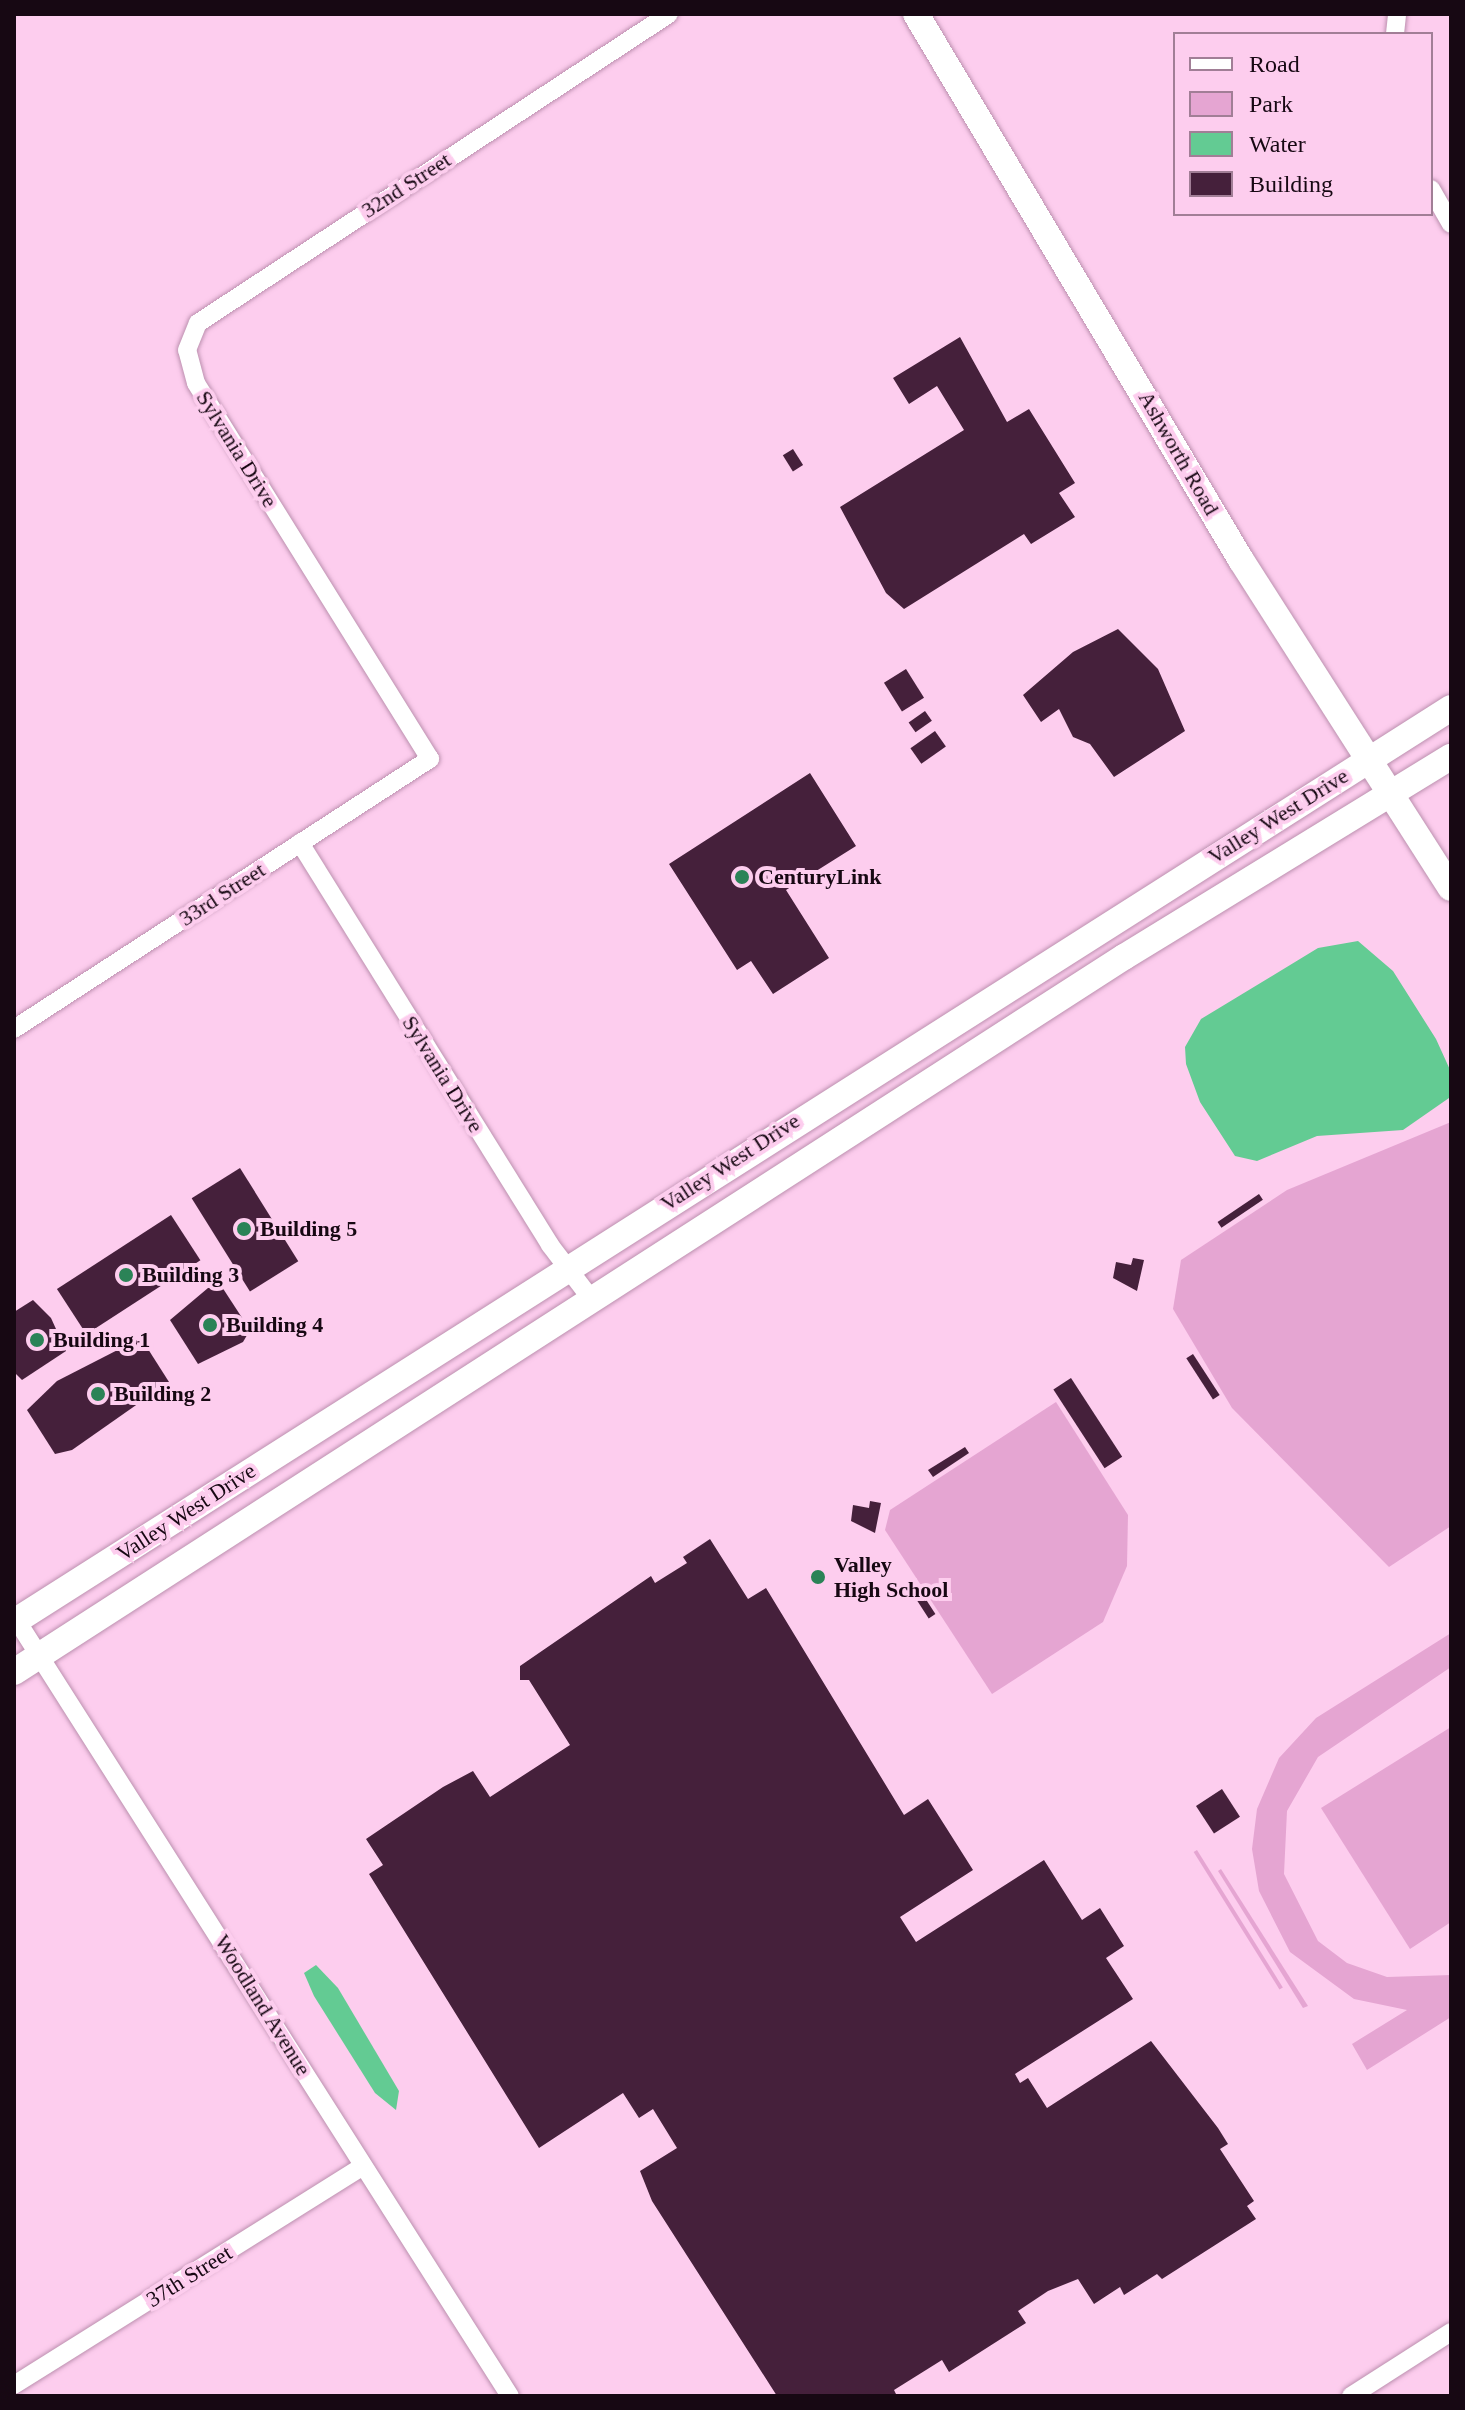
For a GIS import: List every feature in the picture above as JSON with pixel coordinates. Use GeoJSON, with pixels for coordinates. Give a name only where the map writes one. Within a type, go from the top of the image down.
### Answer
{"type":"FeatureCollection","features":[{"type":"Feature","properties":{"kind":"main road","name":"Ashworth Road"},"geometry":{"type":"LineString","coordinates":[[916,14],[1367,761],[1451,888]]}},
{"type":"Feature","properties":{"kind":"main road","name":"Valley West Drive"},"geometry":{"type":"LineString","coordinates":[[15,1619],[565,1267],[1451,708]]}},
{"type":"Feature","properties":{"kind":"main road","name":"Valley West Drive"},"geometry":{"type":"LineString","coordinates":[[14,1672],[592,1300],[1451,757]]}},
{"type":"Feature","properties":{"kind":"street","name":"32nd Street"},"geometry":{"type":"LineString","coordinates":[[196,383],[187,350],[207,314],[669,14]]}},
{"type":"Feature","properties":{"kind":"street"},"geometry":{"type":"LineString","coordinates":[[1433,192],[1451,224]]}},
{"type":"Feature","properties":{"kind":"street","name":"Sylvania Drive"},"geometry":{"type":"LineString","coordinates":[[196,383],[430,759]]}},
{"type":"Feature","properties":{"kind":"street","name":"33rd Street"},"geometry":{"type":"LineString","coordinates":[[14,1029],[430,759]]}},
{"type":"Feature","properties":{"kind":"street","name":"Sylvania Drive"},"geometry":{"type":"LineString","coordinates":[[300,843],[565,1267],[592,1300]]}},
{"type":"Feature","properties":{"kind":"street","name":"Woodland Avenue"},"geometry":{"type":"LineString","coordinates":[[15,1619],[510,2396]]}},
{"type":"Feature","properties":{"kind":"street","name":"37th Street"},"geometry":{"type":"LineString","coordinates":[[14,2385],[363,2166]]}},
{"type":"Feature","properties":{"kind":"street"},"geometry":{"type":"LineString","coordinates":[[1352,2396],[1451,2332]]}},
{"type":"Feature","properties":{"kind":"green space"},"geometry":{"type":"Polygon","coordinates":[[[1451,1122],[1451,1526],[1389,1567],[1232,1408],[1173,1309],[1181,1260],[1287,1190],[1451,1122]]]}},
{"type":"Feature","properties":{"kind":"green space"},"geometry":{"type":"Polygon","coordinates":[[[1056,1402],[1128,1515],[1127,1566],[1103,1622],[992,1694],[885,1530],[890,1510],[1056,1402]]]}},
{"type":"Feature","properties":{"kind":"green space"},"geometry":{"type":"Polygon","coordinates":[[[1451,1633],[1451,1667],[1318,1757],[1287,1811],[1284,1874],[1318,1941],[1347,1963],[1387,1977],[1451,1975],[1451,2017],[1367,2070],[1352,2044],[1407,2010],[1354,1999],[1290,1952],[1259,1891],[1252,1849],[1257,1809],[1279,1758],[1316,1718],[1451,1633]]]}},
{"type":"Feature","properties":{"kind":"green space"},"geometry":{"type":"Polygon","coordinates":[[[1451,1727],[1451,1922],[1410,1949],[1321,1808],[1451,1727]]]}},
{"type":"Feature","properties":{"kind":"green space"},"geometry":{"type":"Polygon","coordinates":[[[1197,1850],[1283,1987],[1279,1990],[1194,1852],[1197,1850]]]}},
{"type":"Feature","properties":{"kind":"green space"},"geometry":{"type":"Polygon","coordinates":[[[1221,1869],[1308,2006],[1303,2008],[1218,1871],[1221,1869]]]}},
{"type":"Feature","properties":{"kind":"water"},"geometry":{"type":"Polygon","coordinates":[[[1358,941],[1393,971],[1436,1039],[1451,1072],[1449,1098],[1403,1130],[1317,1136],[1257,1161],[1235,1156],[1200,1102],[1186,1064],[1185,1047],[1201,1019],[1318,948],[1358,941]]]}},
{"type":"Feature","properties":{"kind":"water"},"geometry":{"type":"Polygon","coordinates":[[[316,1965],[338,1988],[399,2091],[396,2110],[375,2093],[314,1996],[304,1973],[316,1965]]]}},
{"type":"Feature","properties":{"kind":"building"},"geometry":{"type":"Polygon","coordinates":[[[960,337],[1007,422],[1029,409],[1075,483],[1059,493],[1075,517],[1031,544],[1024,534],[904,609],[886,593],[840,507],[964,430],[937,386],[909,404],[893,378],[960,337]]]}},
{"type":"Feature","properties":{"kind":"building"},"geometry":{"type":"Polygon","coordinates":[[[793,449],[803,465],[793,471],[783,455],[793,449]]]}},
{"type":"Feature","properties":{"kind":"building"},"geometry":{"type":"Polygon","coordinates":[[[1118,629],[1158,669],[1185,731],[1114,777],[1090,744],[1073,737],[1059,709],[1041,722],[1023,695],[1073,652],[1118,629]]]}},
{"type":"Feature","properties":{"kind":"building"},"geometry":{"type":"Polygon","coordinates":[[[906,669],[924,698],[902,712],[884,683],[906,669]]]}},
{"type":"Feature","properties":{"kind":"building"},"geometry":{"type":"Polygon","coordinates":[[[925,711],[932,721],[915,732],[909,722],[925,711]]]}},
{"type":"Feature","properties":{"kind":"building"},"geometry":{"type":"Polygon","coordinates":[[[935,731],[946,747],[921,764],[910,748],[935,731]]]}},
{"type":"Feature","properties":{"kind":"building","name":"CenturyLink"},"geometry":{"type":"Polygon","coordinates":[[[810,773],[856,846],[786,890],[829,958],[773,994],[751,961],[737,970],[669,864],[810,773]]]}},
{"type":"Feature","properties":{"kind":"building","name":"Building 5"},"geometry":{"type":"Polygon","coordinates":[[[240,1168],[298,1261],[250,1291],[192,1198],[240,1168]]]}},
{"type":"Feature","properties":{"kind":"building"},"geometry":{"type":"Polygon","coordinates":[[[1259,1194],[1263,1200],[1221,1228],[1218,1222],[1259,1194]]]}},
{"type":"Feature","properties":{"kind":"building","name":"Building 3"},"geometry":{"type":"Polygon","coordinates":[[[171,1215],[200,1260],[86,1334],[57,1289],[171,1215]]]}},
{"type":"Feature","properties":{"kind":"building"},"geometry":{"type":"Polygon","coordinates":[[[1133,1258],[1144,1260],[1137,1291],[1113,1278],[1116,1262],[1131,1265],[1133,1258]]]}},
{"type":"Feature","properties":{"kind":"building","name":"Building 4"},"geometry":{"type":"Polygon","coordinates":[[[222,1287],[250,1330],[243,1342],[198,1364],[170,1320],[208,1288],[222,1287]]]}},
{"type":"Feature","properties":{"kind":"building","name":"Building 1"},"geometry":{"type":"Polygon","coordinates":[[[33,1300],[51,1318],[66,1351],[22,1380],[14,1372],[14,1312],[33,1300]]]}},
{"type":"Feature","properties":{"kind":"building","name":"Building 2"},"geometry":{"type":"Polygon","coordinates":[[[141,1338],[169,1382],[72,1450],[55,1454],[27,1410],[57,1381],[141,1338]]]}},
{"type":"Feature","properties":{"kind":"building"},"geometry":{"type":"Polygon","coordinates":[[[1193,1354],[1220,1395],[1213,1399],[1186,1358],[1193,1354]]]}},
{"type":"Feature","properties":{"kind":"building"},"geometry":{"type":"Polygon","coordinates":[[[1071,1378],[1122,1457],[1105,1468],[1053,1389],[1071,1378]]]}},
{"type":"Feature","properties":{"kind":"building"},"geometry":{"type":"Polygon","coordinates":[[[965,1447],[969,1453],[933,1477],[928,1470],[965,1447]]]}},
{"type":"Feature","properties":{"kind":"building"},"geometry":{"type":"Polygon","coordinates":[[[870,1501],[881,1503],[875,1533],[851,1521],[853,1505],[869,1508],[870,1501]]]}},
{"type":"Feature","properties":{"kind":"building","name":"Valley High School"},"geometry":{"type":"Polygon","coordinates":[[[710,1539],[748,1599],[766,1588],[904,1815],[928,1799],[973,1870],[900,1917],[916,1942],[1044,1860],[1082,1920],[1100,1908],[1124,1946],[1106,1958],[1133,1999],[1015,2074],[1020,2083],[1028,2078],[1047,2108],[1151,2041],[1218,2128],[1228,2144],[1220,2149],[1254,2201],[1247,2206],[1256,2219],[1162,2279],[1157,2274],[1124,2295],[1120,2287],[1094,2304],[1078,2279],[1048,2291],[1018,2311],[1026,2323],[949,2372],[942,2360],[894,2390],[897,2396],[777,2396],[652,2201],[640,2171],[677,2148],[653,2109],[639,2118],[623,2093],[539,2148],[369,1874],[383,1865],[366,1839],[443,1787],[473,1771],[490,1797],[570,1745],[529,1680],[520,1680],[520,1666],[651,1576],[655,1583],[687,1563],[683,1557],[710,1539]]]}},
{"type":"Feature","properties":{"kind":"building"},"geometry":{"type":"Polygon","coordinates":[[[912,1578],[935,1614],[929,1618],[905,1582],[912,1578]]]}},
{"type":"Feature","properties":{"kind":"building"},"geometry":{"type":"Polygon","coordinates":[[[1222,1789],[1240,1817],[1214,1834],[1196,1806],[1222,1789]]]}},
{"type":"Feature","properties":{"kind":"place","name":"CenturyLink"},"geometry":{"type":"Point","coordinates":[742,877]}},
{"type":"Feature","properties":{"kind":"place","name":"Building 5"},"geometry":{"type":"Point","coordinates":[244,1229]}},
{"type":"Feature","properties":{"kind":"place","name":"Building 3"},"geometry":{"type":"Point","coordinates":[126,1275]}},
{"type":"Feature","properties":{"kind":"place","name":"Building 4"},"geometry":{"type":"Point","coordinates":[210,1325]}},
{"type":"Feature","properties":{"kind":"place","name":"Building 1"},"geometry":{"type":"Point","coordinates":[37,1340]}},
{"type":"Feature","properties":{"kind":"place","name":"Building 2"},"geometry":{"type":"Point","coordinates":[98,1394]}},
{"type":"Feature","properties":{"kind":"place","name":"Valley High School"},"geometry":{"type":"Point","coordinates":[818,1577]}}]}
